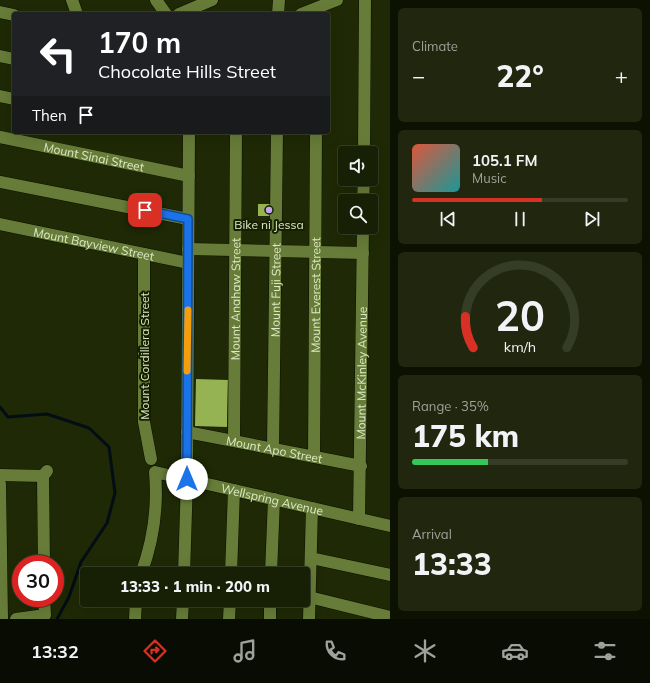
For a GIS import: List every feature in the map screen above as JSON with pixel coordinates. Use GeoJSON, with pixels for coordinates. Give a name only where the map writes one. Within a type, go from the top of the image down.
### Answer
{"type":"FeatureCollection","features":[{"type":"Feature","properties":{"kind":"street"},"geometry":{"type":"LineString","coordinates":[[72,0],[77,12]]}},
{"type":"Feature","properties":{"kind":"street"},"geometry":{"type":"LineString","coordinates":[[156,0],[165,12]]}},
{"type":"Feature","properties":{"kind":"street"},"geometry":{"type":"LineString","coordinates":[[184,12],[212,0]]}},
{"type":"Feature","properties":{"kind":"street"},"geometry":{"type":"LineString","coordinates":[[278,12],[279,0]]}},
{"type":"Feature","properties":{"kind":"street"},"geometry":{"type":"LineString","coordinates":[[316,11],[336,0]]}},
{"type":"Feature","properties":{"kind":"street"},"geometry":{"type":"LineString","coordinates":[[364,146],[365,0]]}},
{"type":"Feature","properties":{"kind":"street"},"geometry":{"type":"LineString","coordinates":[[0,12],[12,14]]}},
{"type":"Feature","properties":{"kind":"street"},"geometry":{"type":"LineString","coordinates":[[0,56],[12,59]]}},
{"type":"Feature","properties":{"kind":"street"},"geometry":{"type":"LineString","coordinates":[[0,96],[12,99]]}},
{"type":"Feature","properties":{"kind":"street"},"geometry":{"type":"LineString","coordinates":[[184,567],[187,479],[189,134]]}},
{"type":"Feature","properties":{"kind":"street","name":"Mount Anahaw Street"},"geometry":{"type":"LineString","coordinates":[[234,441],[236,134]]}},
{"type":"Feature","properties":{"kind":"street","name":"Mount Fuji Street"},"geometry":{"type":"LineString","coordinates":[[273,449],[277,134]]}},
{"type":"Feature","properties":{"kind":"street","name":"Mount Everest Street"},"geometry":{"type":"LineString","coordinates":[[314,457],[316,134]]}},
{"type":"Feature","properties":{"kind":"street","name":"Mount Sinai Street"},"geometry":{"type":"LineString","coordinates":[[0,137],[189,176]]}},
{"type":"Feature","properties":{"kind":"street"},"geometry":{"type":"LineString","coordinates":[[0,182],[188,219]]}},
{"type":"Feature","properties":{"kind":"street","name":"Mount Bayview Street"},"geometry":{"type":"LineString","coordinates":[[0,224],[188,263]]}},
{"type":"Feature","properties":{"kind":"street","name":"Mount McKinley Avenue"},"geometry":{"type":"LineString","coordinates":[[359,519],[361,466],[363,234]]}},
{"type":"Feature","properties":{"kind":"street"},"geometry":{"type":"LineString","coordinates":[[188,249],[363,253]]}},
{"type":"Feature","properties":{"kind":"street","name":"Mount Cordillera Street"},"geometry":{"type":"LineString","coordinates":[[144,254],[145,427],[151,459]]}},
{"type":"Feature","properties":{"kind":"street","name":"Mount Apo Street"},"geometry":{"type":"LineString","coordinates":[[187,432],[361,466]]}},
{"type":"Feature","properties":{"kind":"street","name":"Wellspring Avenue"},"geometry":{"type":"LineString","coordinates":[[144,567],[148,558],[153,531],[155,472],[390,526]]}},
{"type":"Feature","properties":{"kind":"street"},"geometry":{"type":"LineString","coordinates":[[0,475],[45,473],[44,555]]}},
{"type":"Feature","properties":{"kind":"street"},"geometry":{"type":"LineString","coordinates":[[0,484],[2,619]]}},
{"type":"Feature","properties":{"kind":"street"},"geometry":{"type":"LineString","coordinates":[[231,567],[234,490]]}},
{"type":"Feature","properties":{"kind":"street"},"geometry":{"type":"LineString","coordinates":[[272,567],[274,499]]}},
{"type":"Feature","properties":{"kind":"street"},"geometry":{"type":"LineString","coordinates":[[310,578],[312,508]]}},
{"type":"Feature","properties":{"kind":"street"},"geometry":{"type":"LineString","coordinates":[[311,558],[390,575]]}},
{"type":"Feature","properties":{"kind":"street"},"geometry":{"type":"LineString","coordinates":[[310,598],[390,616]]}},
{"type":"Feature","properties":{"kind":"street"},"geometry":{"type":"LineString","coordinates":[[16,619],[45,615],[45,607]]}},
{"type":"Feature","properties":{"kind":"street"},"geometry":{"type":"LineString","coordinates":[[135,619],[136,607]]}},
{"type":"Feature","properties":{"kind":"street"},"geometry":{"type":"LineString","coordinates":[[182,619],[183,607]]}},
{"type":"Feature","properties":{"kind":"street"},"geometry":{"type":"LineString","coordinates":[[229,619],[230,607]]}},
{"type":"Feature","properties":{"kind":"street"},"geometry":{"type":"LineString","coordinates":[[270,607],[270,619]]}},
{"type":"Feature","properties":{"kind":"street"},"geometry":{"type":"LineString","coordinates":[[309,607],[309,619]]}},
{"type":"Feature","properties":{"kind":"building"},"geometry":{"type":"Polygon","coordinates":[[[258,204],[273,204],[273,216],[258,216],[258,204]]]}},
{"type":"Feature","properties":{"kind":"building"},"geometry":{"type":"Polygon","coordinates":[[[196,379],[228,380],[227,427],[195,426],[196,379]]]}},
{"type":"Feature","properties":{"kind":"waterway"},"geometry":{"type":"LineString","coordinates":[[0,407],[8,417],[47,414],[89,428],[109,447],[115,493],[107,523],[81,562],[69,597],[57,619]]}},
{"type":"Feature","properties":{"kind":"slow traffic"},"geometry":{"type":"LineString","coordinates":[[187,371],[188,310]]}},
{"type":"Feature","properties":{"kind":"place","name":"Bike ni Jessa"},"geometry":{"type":"Point","coordinates":[269,210]}},
{"type":"Feature","properties":{"kind":"route"},"geometry":{"type":"LineString","coordinates":[[145,210],[188,219],[187,479]]}}]}
